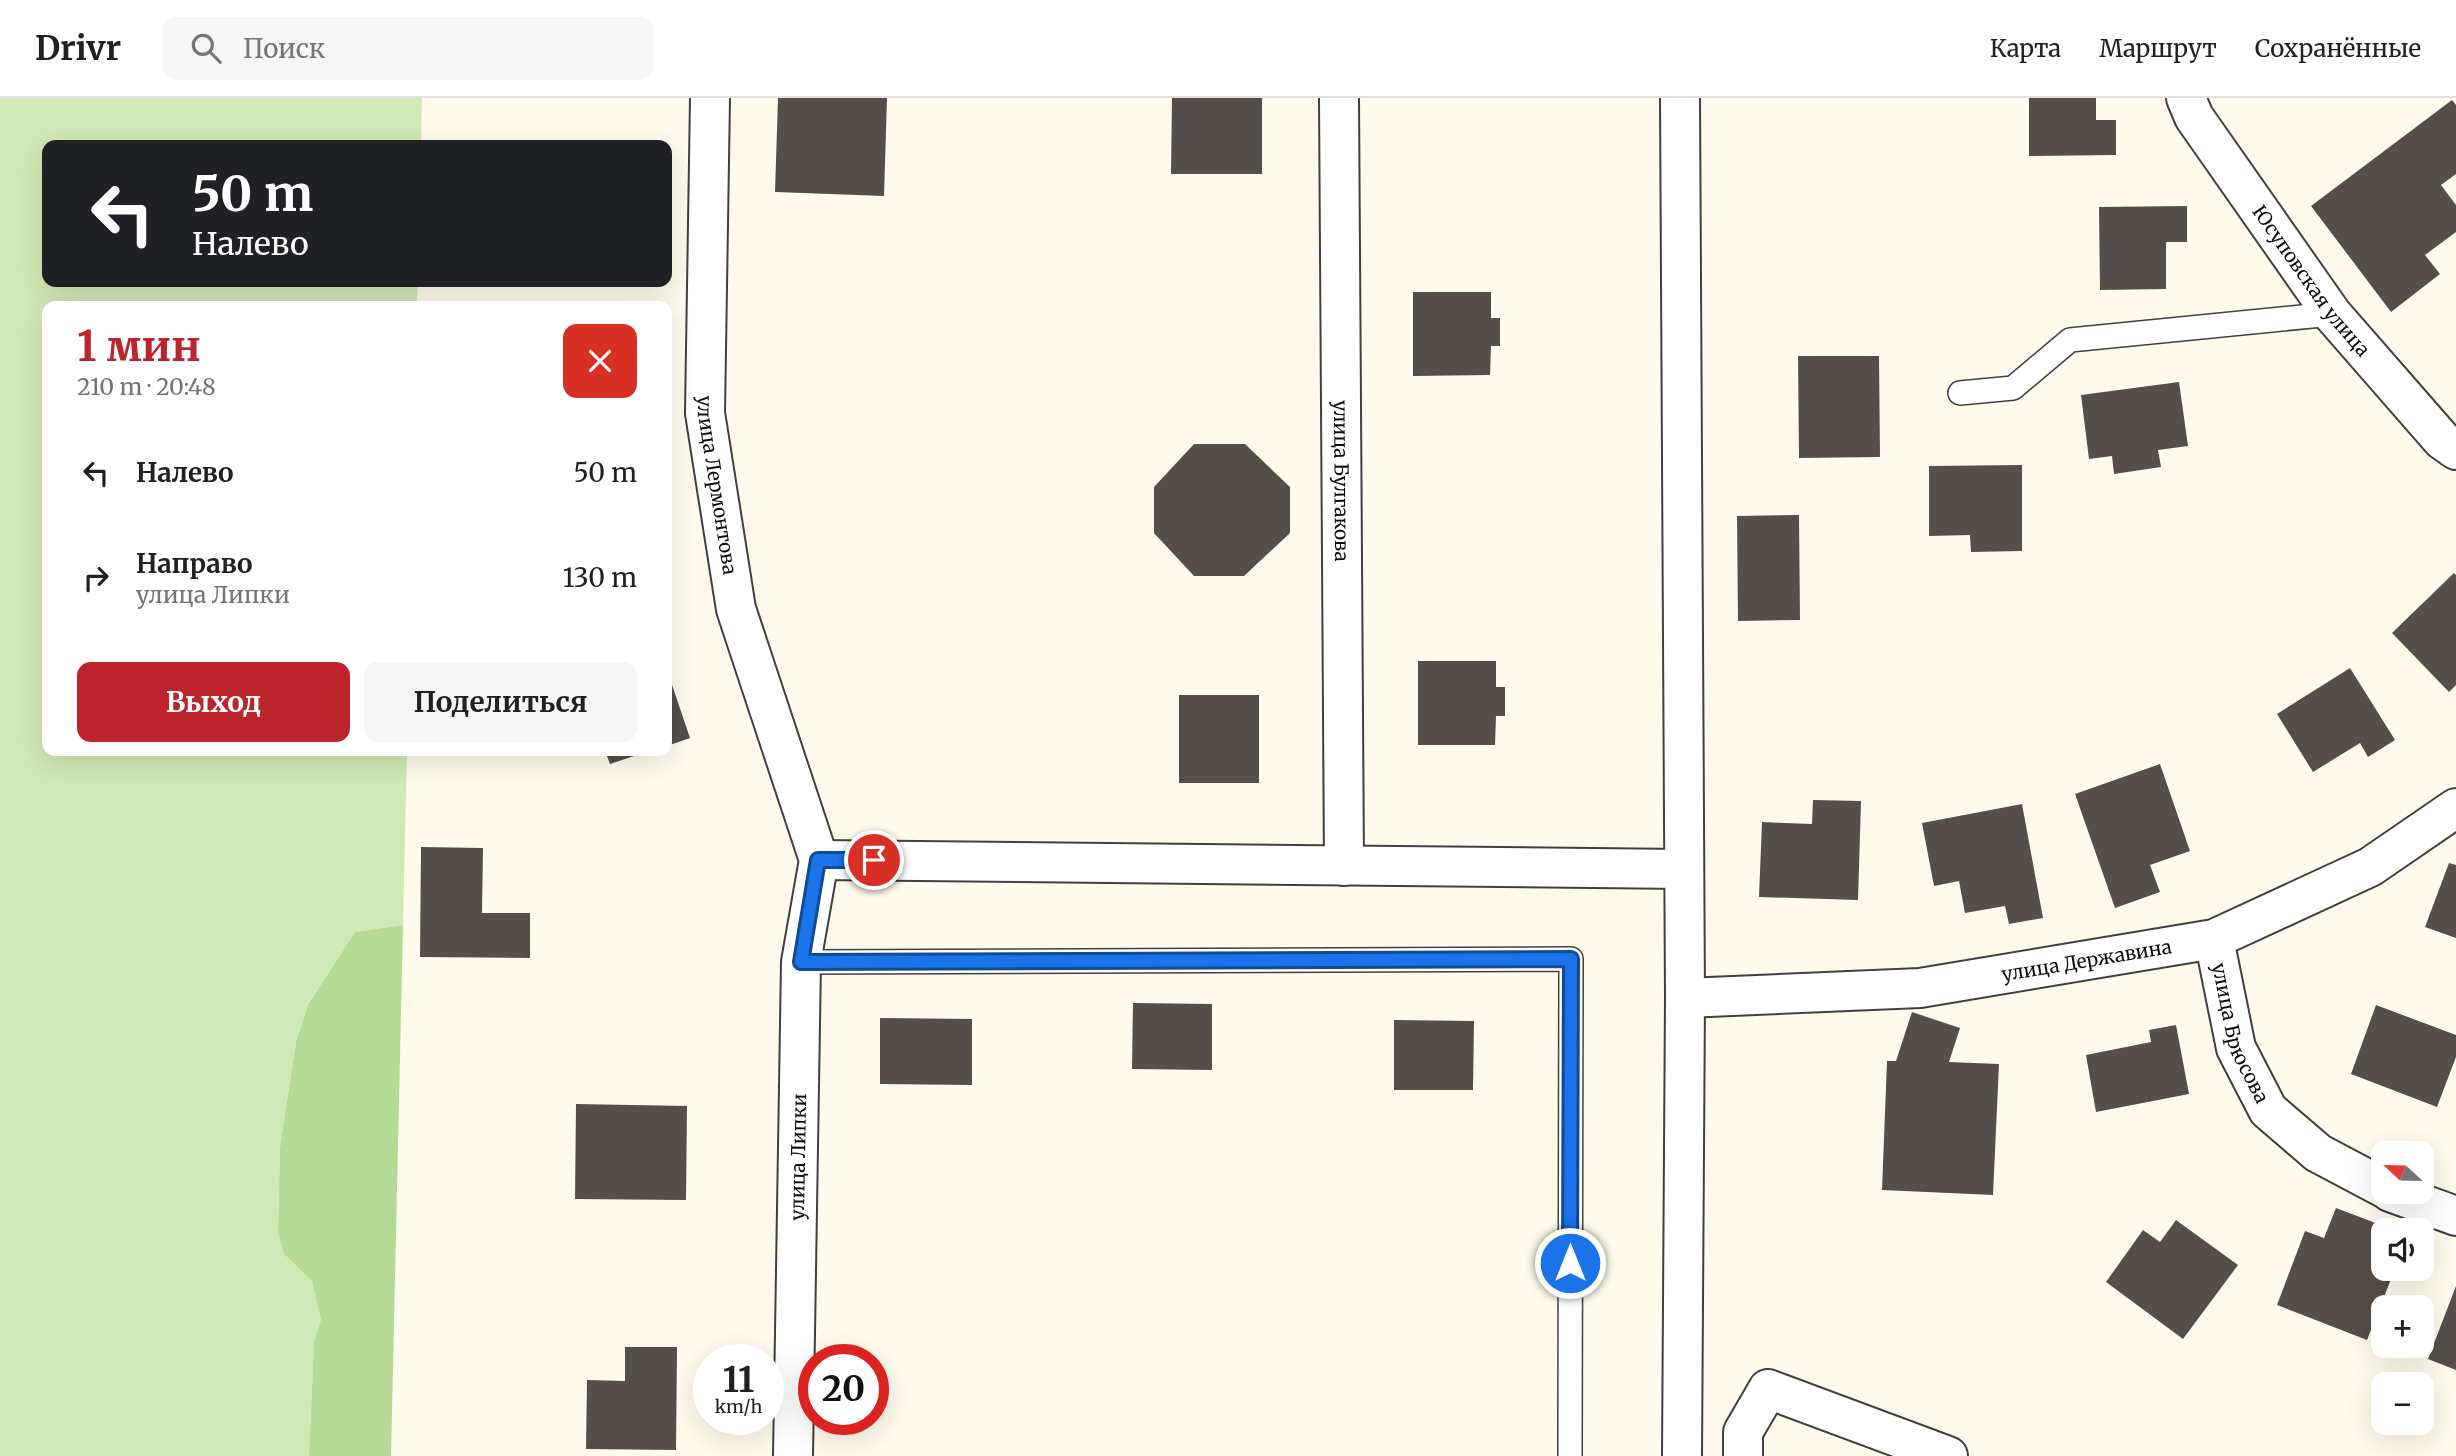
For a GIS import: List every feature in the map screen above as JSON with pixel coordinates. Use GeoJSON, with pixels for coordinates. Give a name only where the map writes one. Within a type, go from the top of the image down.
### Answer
{"type":"FeatureCollection","features":[{"type":"Feature","properties":{"kind":"street","name":"улица Лермонтова"},"geometry":{"type":"LineString","coordinates":[[710,98],[705,413],[736,609],[818,860]]}},
{"type":"Feature","properties":{"kind":"street","name":"улица Булгакова"},"geometry":{"type":"LineString","coordinates":[[1339,98],[1344,866]]}},
{"type":"Feature","properties":{"kind":"street"},"geometry":{"type":"LineString","coordinates":[[1680,98],[1685,998],[1682,1456]]}},
{"type":"Feature","properties":{"kind":"street","name":"Юсуповская улица"},"geometry":{"type":"LineString","coordinates":[[2186,98],[2194,117],[2332,314],[2442,440],[2456,450]]}},
{"type":"Feature","properties":{"kind":"street","name":"улица Державина"},"geometry":{"type":"LineString","coordinates":[[1685,998],[1920,988],[2214,939],[2370,867],[2456,807]]}},
{"type":"Feature","properties":{"kind":"street"},"geometry":{"type":"LineString","coordinates":[[818,860],[1684,869]]}},
{"type":"Feature","properties":{"kind":"street","name":"улица Липки"},"geometry":{"type":"LineString","coordinates":[[793,1456],[801,962],[818,860]]}},
{"type":"Feature","properties":{"kind":"street","name":"улица Брюсова"},"geometry":{"type":"LineString","coordinates":[[2214,939],[2236,1048],[2268,1110],[2318,1153],[2371,1181]]}},
{"type":"Feature","properties":{"kind":"street"},"geometry":{"type":"LineString","coordinates":[[2423,1204],[2456,1216]]}},
{"type":"Feature","properties":{"kind":"street"},"geometry":{"type":"LineString","coordinates":[[1743,1456],[1743,1432],[1768,1389],[1948,1456]]}},
{"type":"Feature","properties":{"kind":"lane"},"geometry":{"type":"LineString","coordinates":[[1960,393],[2013,388],[2070,341],[2332,314]]}},
{"type":"Feature","properties":{"kind":"lane"},"geometry":{"type":"LineString","coordinates":[[801,962],[1571,959],[1570,1456]]}},
{"type":"Feature","properties":{"kind":"green space"},"geometry":{"type":"Polygon","coordinates":[[[0,98],[422,98],[421,140],[42,140],[42,287],[418,287],[417,301],[42,301],[42,756],[407,756],[403,925],[355,932],[308,1003],[296,1042],[280,1147],[278,1233],[284,1254],[312,1281],[321,1320],[314,1341],[309,1456],[0,1456],[0,98]]]}},
{"type":"Feature","properties":{"kind":"green space"},"geometry":{"type":"Polygon","coordinates":[[[403,925],[391,1456],[309,1456],[314,1341],[321,1320],[312,1281],[284,1254],[278,1233],[280,1147],[296,1042],[308,1004],[355,932],[403,925]]]}},
{"type":"Feature","properties":{"kind":"building"},"geometry":{"type":"Polygon","coordinates":[[[778,98],[887,98],[884,196],[775,192],[778,98]]]}},
{"type":"Feature","properties":{"kind":"building"},"geometry":{"type":"Polygon","coordinates":[[[1172,98],[1262,98],[1262,174],[1171,174],[1172,98]]]}},
{"type":"Feature","properties":{"kind":"building"},"geometry":{"type":"Polygon","coordinates":[[[2029,98],[2096,98],[2096,120],[2116,120],[2116,155],[2029,156],[2029,98]]]}},
{"type":"Feature","properties":{"kind":"building"},"geometry":{"type":"Polygon","coordinates":[[[2452,100],[2456,105],[2456,174],[2441,185],[2456,205],[2456,232],[2425,255],[2440,274],[2391,312],[2311,206],[2452,100]]]}},
{"type":"Feature","properties":{"kind":"building"},"geometry":{"type":"Polygon","coordinates":[[[2187,206],[2187,242],[2166,242],[2166,289],[2100,290],[2099,207],[2187,206]]]}},
{"type":"Feature","properties":{"kind":"building"},"geometry":{"type":"Polygon","coordinates":[[[1413,292],[1491,292],[1491,318],[1500,318],[1500,346],[1491,346],[1490,375],[1413,376],[1413,292]]]}},
{"type":"Feature","properties":{"kind":"building"},"geometry":{"type":"Polygon","coordinates":[[[1798,356],[1879,356],[1880,457],[1799,458],[1798,356]]]}},
{"type":"Feature","properties":{"kind":"building"},"geometry":{"type":"Polygon","coordinates":[[[2179,382],[2188,446],[2158,450],[2161,467],[2114,474],[2112,456],[2089,459],[2081,395],[2179,382]]]}},
{"type":"Feature","properties":{"kind":"building"},"geometry":{"type":"Polygon","coordinates":[[[1194,444],[1245,444],[1290,487],[1290,533],[1244,576],[1194,576],[1154,533],[1154,487],[1194,444]]]}},
{"type":"Feature","properties":{"kind":"building"},"geometry":{"type":"Polygon","coordinates":[[[2022,465],[2022,551],[1971,552],[1970,535],[1929,536],[1929,466],[2022,465]]]}},
{"type":"Feature","properties":{"kind":"building"},"geometry":{"type":"Polygon","coordinates":[[[1799,515],[1800,620],[1738,621],[1737,516],[1799,515]]]}},
{"type":"Feature","properties":{"kind":"building"},"geometry":{"type":"Polygon","coordinates":[[[2454,573],[2456,685],[2449,692],[2392,633],[2454,573]]]}},
{"type":"Feature","properties":{"kind":"building"},"geometry":{"type":"Polygon","coordinates":[[[1418,661],[1496,661],[1496,687],[1505,687],[1505,716],[1496,716],[1495,745],[1418,745],[1418,661]]]}},
{"type":"Feature","properties":{"kind":"building"},"geometry":{"type":"Polygon","coordinates":[[[2350,668],[2395,740],[2368,757],[2360,743],[2313,772],[2277,714],[2350,668]]]}},
{"type":"Feature","properties":{"kind":"building"},"geometry":{"type":"Polygon","coordinates":[[[672,685],[690,738],[672,744],[672,685]]]}},
{"type":"Feature","properties":{"kind":"building"},"geometry":{"type":"Polygon","coordinates":[[[1179,695],[1259,695],[1259,783],[1179,783],[1179,695]]]}},
{"type":"Feature","properties":{"kind":"building"},"geometry":{"type":"Polygon","coordinates":[[[607,756],[634,756],[610,764],[607,756]]]}},
{"type":"Feature","properties":{"kind":"building"},"geometry":{"type":"Polygon","coordinates":[[[2160,764],[2190,851],[2150,865],[2160,892],[2115,908],[2075,794],[2160,764]]]}},
{"type":"Feature","properties":{"kind":"building"},"geometry":{"type":"Polygon","coordinates":[[[1813,800],[1861,801],[1858,900],[1759,897],[1762,822],[1812,824],[1813,800]]]}},
{"type":"Feature","properties":{"kind":"building"},"geometry":{"type":"Polygon","coordinates":[[[2022,804],[2043,918],[2009,924],[2005,906],[1965,913],[1959,881],[1934,886],[1922,823],[2022,804]]]}},
{"type":"Feature","properties":{"kind":"building"},"geometry":{"type":"Polygon","coordinates":[[[421,847],[483,848],[482,913],[530,913],[530,958],[420,957],[421,847]]]}},
{"type":"Feature","properties":{"kind":"building"},"geometry":{"type":"Polygon","coordinates":[[[2449,863],[2456,865],[2456,938],[2425,927],[2449,863]]]}},
{"type":"Feature","properties":{"kind":"building"},"geometry":{"type":"Polygon","coordinates":[[[1133,1003],[1212,1004],[1212,1070],[1132,1069],[1133,1003]]]}},
{"type":"Feature","properties":{"kind":"building"},"geometry":{"type":"Polygon","coordinates":[[[2376,1005],[2456,1035],[2456,1057],[2437,1107],[2351,1074],[2376,1005]]]}},
{"type":"Feature","properties":{"kind":"building"},"geometry":{"type":"Polygon","coordinates":[[[1912,1012],[1960,1028],[1949,1062],[1999,1064],[1993,1195],[1882,1190],[1887,1061],[1896,1061],[1912,1012]]]}},
{"type":"Feature","properties":{"kind":"building"},"geometry":{"type":"Polygon","coordinates":[[[880,1018],[972,1019],[972,1085],[880,1084],[880,1018]]]}},
{"type":"Feature","properties":{"kind":"building"},"geometry":{"type":"Polygon","coordinates":[[[1394,1020],[1474,1021],[1473,1090],[1394,1090],[1394,1020]]]}},
{"type":"Feature","properties":{"kind":"building"},"geometry":{"type":"Polygon","coordinates":[[[2176,1025],[2189,1094],[2096,1112],[2086,1055],[2151,1042],[2149,1030],[2176,1025]]]}},
{"type":"Feature","properties":{"kind":"building"},"geometry":{"type":"Polygon","coordinates":[[[576,1104],[687,1106],[686,1200],[575,1199],[576,1104]]]}},
{"type":"Feature","properties":{"kind":"building"},"geometry":{"type":"Polygon","coordinates":[[[2336,1208],[2371,1221],[2371,1281],[2390,1281],[2385,1295],[2371,1295],[2371,1330],[2367,1340],[2277,1305],[2305,1231],[2324,1238],[2336,1208]]]}},
{"type":"Feature","properties":{"kind":"building"},"geometry":{"type":"Polygon","coordinates":[[[2176,1220],[2238,1265],[2183,1339],[2106,1282],[2143,1230],[2160,1242],[2176,1220]]]}},
{"type":"Feature","properties":{"kind":"building"},"geometry":{"type":"Polygon","coordinates":[[[2456,1286],[2456,1370],[2428,1359],[2434,1358],[2434,1343],[2456,1286]]]}},
{"type":"Feature","properties":{"kind":"building"},"geometry":{"type":"Polygon","coordinates":[[[625,1347],[677,1347],[676,1450],[586,1449],[587,1380],[625,1381],[625,1347]]]}},
{"type":"Feature","properties":{"kind":"route"},"geometry":{"type":"LineString","coordinates":[[874,860],[818,860],[801,962],[1571,959],[1570,1263]]}}]}
